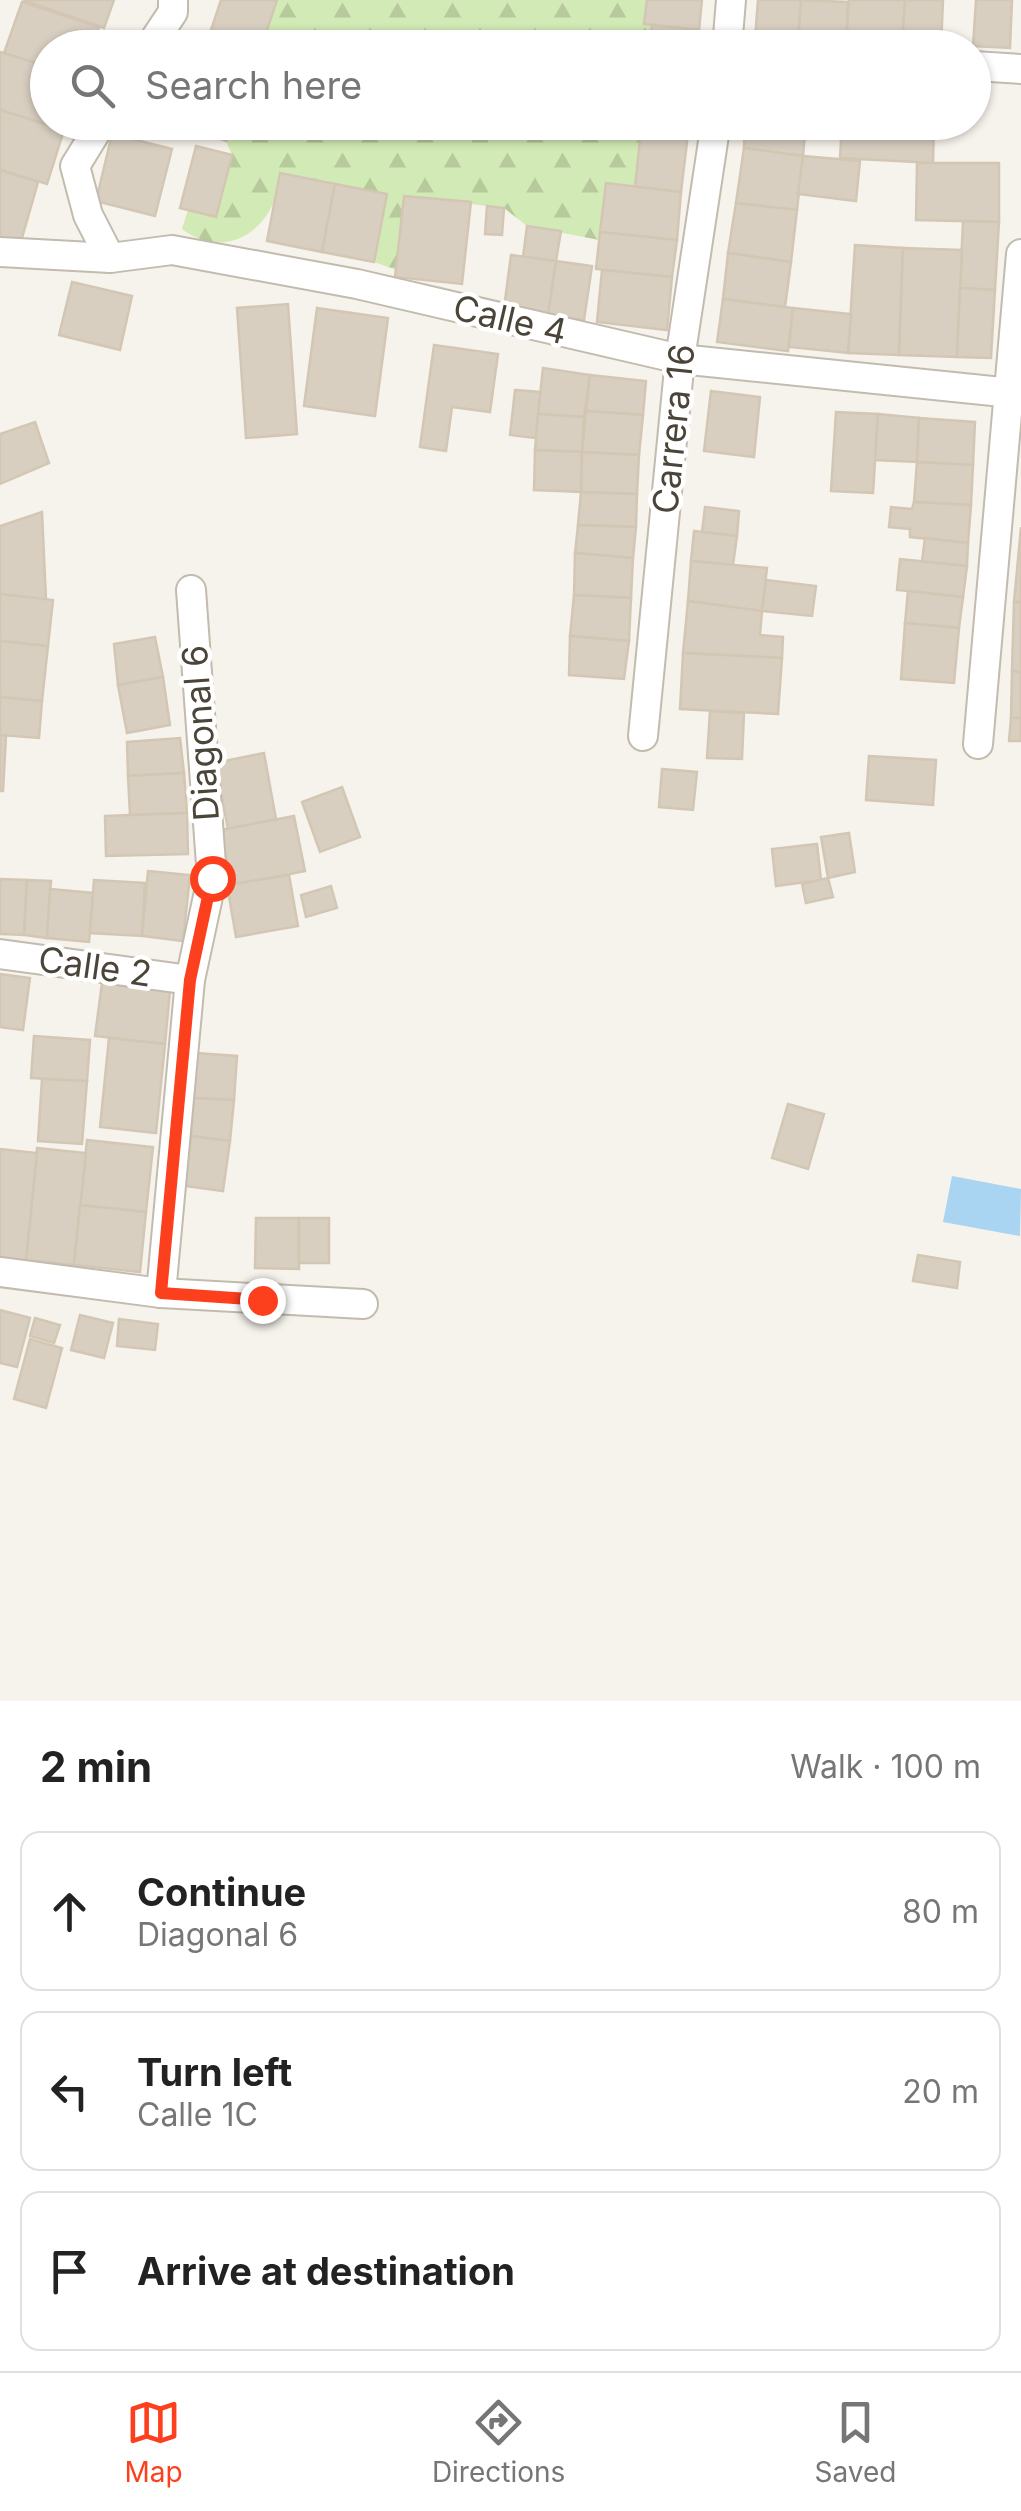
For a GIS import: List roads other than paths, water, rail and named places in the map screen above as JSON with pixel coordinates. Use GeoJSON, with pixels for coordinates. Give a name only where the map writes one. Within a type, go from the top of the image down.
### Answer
{"type":"FeatureCollection","features":[{"type":"Feature","properties":{"kind":"street"},"geometry":{"type":"LineString","coordinates":[[161,30],[173,12],[173,0]]}},
{"type":"Feature","properties":{"kind":"street"},"geometry":{"type":"LineString","coordinates":[[728,30],[731,0]]}},
{"type":"Feature","properties":{"kind":"street"},"geometry":{"type":"LineString","coordinates":[[991,67],[1021,69]]}},
{"type":"Feature","properties":{"kind":"street"},"geometry":{"type":"LineString","coordinates":[[91,140],[76,166],[88,215],[110,258]]}},
{"type":"Feature","properties":{"kind":"street","name":"Carrera 16"},"geometry":{"type":"LineString","coordinates":[[643,736],[680,359],[713,140]]}},
{"type":"Feature","properties":{"kind":"street","name":"Calle 4"},"geometry":{"type":"LineString","coordinates":[[0,252],[110,258],[172,250],[358,284],[680,359],[1016,394]]}},
{"type":"Feature","properties":{"kind":"street"},"geometry":{"type":"LineString","coordinates":[[978,744],[1016,394],[1021,254]]}},
{"type":"Feature","properties":{"kind":"street","name":"Diagonal 6"},"geometry":{"type":"LineString","coordinates":[[161,1293],[190,980],[212,878],[191,590]]}},
{"type":"Feature","properties":{"kind":"street","name":"Calle 2"},"geometry":{"type":"LineString","coordinates":[[0,954],[190,980]]}},
{"type":"Feature","properties":{"kind":"street"},"geometry":{"type":"LineString","coordinates":[[0,1272],[161,1293],[363,1304]]}},
{"type":"Feature","properties":{"kind":"water"},"geometry":{"type":"Polygon","coordinates":[[[952,1176],[1021,1189],[1020,1236],[943,1222],[952,1176]]]}}]}
